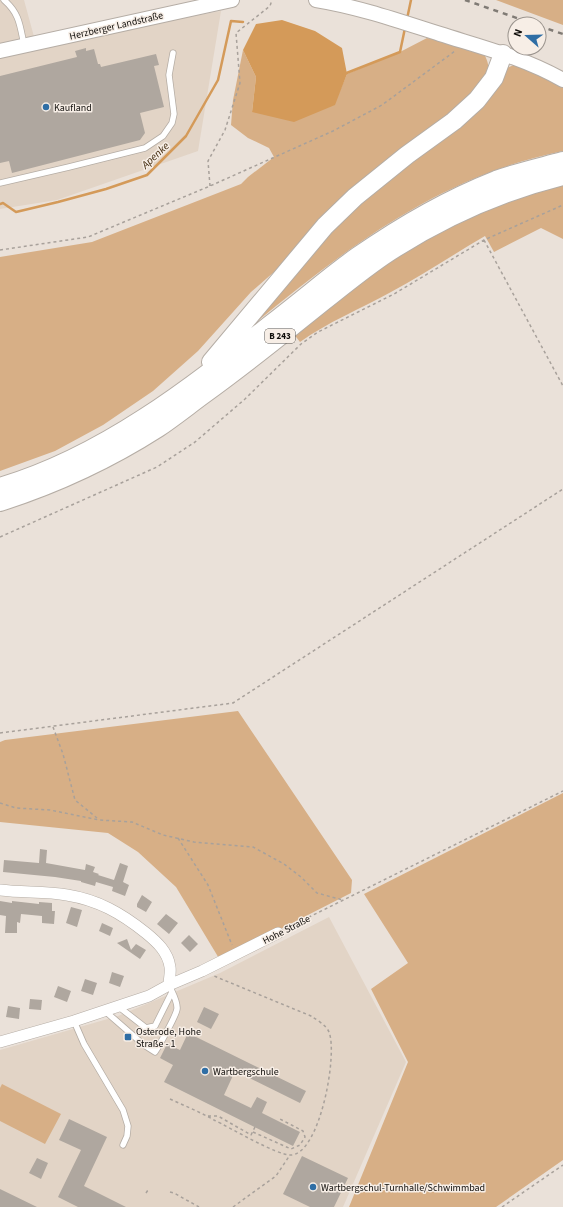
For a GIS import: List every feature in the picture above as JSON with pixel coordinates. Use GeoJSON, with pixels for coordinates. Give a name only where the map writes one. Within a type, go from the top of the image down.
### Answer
{"type":"FeatureCollection","features":[{"type":"Feature","properties":{"kind":"highway"},"geometry":{"type":"LineString","coordinates":[[191,386],[325,226],[356,197],[407,155],[454,121],[477,100],[494,78],[503,54]]}},
{"type":"Feature","properties":{"kind":"highway","name":"B 243"},"geometry":{"type":"LineString","coordinates":[[0,487],[59,465],[142,421],[191,386],[357,257],[408,224],[442,205],[497,180],[563,161]]}},
{"type":"Feature","properties":{"kind":"highway","name":"B 243"},"geometry":{"type":"LineString","coordinates":[[0,502],[44,487],[95,465],[159,427],[247,363],[350,280],[384,256],[428,229],[495,197],[563,176]]}},
{"type":"Feature","properties":{"kind":"street","name":"Herzberger Landstraße"},"geometry":{"type":"LineString","coordinates":[[0,50],[232,0]]}},
{"type":"Feature","properties":{"kind":"street"},"geometry":{"type":"LineString","coordinates":[[316,0],[355,8],[465,41],[503,54],[563,80]]}},
{"type":"Feature","properties":{"kind":"street"},"geometry":{"type":"LineString","coordinates":[[0,890],[66,894],[92,901],[132,921],[157,942],[169,962],[172,991]]}},
{"type":"Feature","properties":{"kind":"street","name":"Hohe Straße"},"geometry":{"type":"LineString","coordinates":[[0,1042],[74,1021],[149,996],[172,991],[202,971],[278,933]]}},
{"type":"Feature","properties":{"kind":"lane"},"geometry":{"type":"LineString","coordinates":[[4,0],[9,4],[20,21],[24,45]]}},
{"type":"Feature","properties":{"kind":"lane"},"geometry":{"type":"LineString","coordinates":[[0,183],[145,148],[163,136],[172,124],[174,114],[169,75],[173,53]]}},
{"type":"Feature","properties":{"kind":"lane"},"geometry":{"type":"LineString","coordinates":[[119,1007],[146,1028],[155,1026],[172,991]]}},
{"type":"Feature","properties":{"kind":"lane"},"geometry":{"type":"LineString","coordinates":[[104,1011],[144,1045],[155,1052],[177,1010],[172,991]]}},
{"type":"Feature","properties":{"kind":"lane"},"geometry":{"type":"LineString","coordinates":[[74,1021],[84,1044],[123,1110],[128,1126],[127,1136],[123,1145]]}},
{"type":"Feature","properties":{"kind":"path"},"geometry":{"type":"LineString","coordinates":[[210,186],[208,161],[225,130],[240,83],[236,33],[270,6],[272,0]]}},
{"type":"Feature","properties":{"kind":"path"},"geometry":{"type":"LineString","coordinates":[[0,250],[88,237],[210,186],[333,130],[382,105],[452,55],[465,41]]}},
{"type":"Feature","properties":{"kind":"path"},"geometry":{"type":"LineString","coordinates":[[0,537],[157,467],[195,442],[246,399],[301,344],[318,332],[394,294],[484,240],[563,205]]}},
{"type":"Feature","properties":{"kind":"path"},"geometry":{"type":"LineString","coordinates":[[484,240],[563,386]]}},
{"type":"Feature","properties":{"kind":"path"},"geometry":{"type":"LineString","coordinates":[[0,733],[233,703],[563,489]]}},
{"type":"Feature","properties":{"kind":"path"},"geometry":{"type":"LineString","coordinates":[[53,727],[63,754],[75,800],[99,820]]}},
{"type":"Feature","properties":{"kind":"path","name":"Hohe Straße"},"geometry":{"type":"LineString","coordinates":[[278,933],[563,791]]}},
{"type":"Feature","properties":{"kind":"path"},"geometry":{"type":"LineString","coordinates":[[0,803],[16,808],[50,810],[99,820],[132,822],[163,835],[194,842],[253,847],[284,864],[301,877],[317,893],[343,900]]}},
{"type":"Feature","properties":{"kind":"path"},"geometry":{"type":"LineString","coordinates":[[177,838],[208,886],[236,954]]}},
{"type":"Feature","properties":{"kind":"path"},"geometry":{"type":"LineString","coordinates":[[170,1099],[277,1152],[290,1155],[296,1154],[303,1150],[310,1141],[323,1106],[332,1054],[332,1041],[329,1030],[311,1016],[202,971]]}},
{"type":"Feature","properties":{"kind":"path"},"geometry":{"type":"LineString","coordinates":[[206,1116],[218,1116],[252,1135],[256,1127]]}},
{"type":"Feature","properties":{"kind":"path"},"geometry":{"type":"LineString","coordinates":[[253,1132],[291,1149],[300,1145],[305,1137],[303,1131],[280,1120]]}},
{"type":"Feature","properties":{"kind":"path"},"geometry":{"type":"LineString","coordinates":[[233,1207],[276,1176],[290,1155]]}},
{"type":"Feature","properties":{"kind":"path"},"geometry":{"type":"LineString","coordinates":[[502,1207],[563,1165]]}},
{"type":"Feature","properties":{"kind":"path"},"geometry":{"type":"LineString","coordinates":[[170,1192],[199,1207]]}},
{"type":"Feature","properties":{"kind":"shaded area"},"geometry":{"type":"Polygon","coordinates":[[[0,0],[24,0],[36,44],[221,11],[198,151],[57,200],[0,209],[0,0]]]}},
{"type":"Feature","properties":{"kind":"shaded area"},"geometry":{"type":"Polygon","coordinates":[[[496,0],[563,0],[563,25],[547,19],[547,16],[539,16],[496,0]]]}},
{"type":"Feature","properties":{"kind":"shaded area"},"geometry":{"type":"Polygon","coordinates":[[[282,20],[315,31],[342,48],[347,74],[335,105],[294,122],[252,112],[256,77],[243,50],[256,24],[282,20]]]}},
{"type":"Feature","properties":{"kind":"shaded area"},"geometry":{"type":"Polygon","coordinates":[[[427,38],[453,42],[483,52],[487,59],[488,65],[487,76],[474,97],[251,292],[198,351],[153,391],[103,425],[55,451],[0,471],[0,257],[92,242],[241,184],[274,157],[269,148],[248,138],[231,125],[233,100],[243,50],[256,77],[252,112],[334,105],[347,74],[400,52],[427,38]]]}},
{"type":"Feature","properties":{"kind":"shaded area"},"geometry":{"type":"Polygon","coordinates":[[[516,64],[563,85],[563,151],[516,163],[471,180],[429,200],[389,223],[350,249],[238,337],[307,252],[502,70],[516,64]]]}},
{"type":"Feature","properties":{"kind":"shaded area"},"geometry":{"type":"Polygon","coordinates":[[[563,183],[563,239],[541,228],[494,252],[485,236],[427,272],[333,322],[300,342],[293,333],[354,285],[409,248],[468,215],[563,183]]]}},
{"type":"Feature","properties":{"kind":"shaded area"},"geometry":{"type":"Polygon","coordinates":[[[238,711],[352,880],[351,893],[220,960],[176,887],[138,852],[108,833],[0,822],[0,742],[5,740],[238,711]]]}},
{"type":"Feature","properties":{"kind":"shaded area"},"geometry":{"type":"Polygon","coordinates":[[[563,793],[563,1160],[496,1207],[349,1207],[408,1062],[371,989],[408,963],[364,894],[563,793]]]}},
{"type":"Feature","properties":{"kind":"shaded area"},"geometry":{"type":"Polygon","coordinates":[[[329,917],[406,1062],[343,1207],[0,1207],[0,1050],[118,1016],[220,973],[329,917]]]}},
{"type":"Feature","properties":{"kind":"shaded area"},"geometry":{"type":"Polygon","coordinates":[[[2,1084],[61,1114],[45,1144],[0,1121],[0,1088],[2,1084]]]}},
{"type":"Feature","properties":{"kind":"building"},"geometry":{"type":"Polygon","coordinates":[[[86,48],[86,51],[94,49],[98,64],[100,64],[101,67],[156,54],[159,65],[154,66],[164,107],[140,113],[145,133],[140,140],[12,173],[9,161],[0,163],[0,76],[77,57],[75,51],[86,48]]]}},
{"type":"Feature","properties":{"kind":"building"},"geometry":{"type":"Polygon","coordinates":[[[40,849],[47,850],[46,863],[85,870],[86,864],[95,867],[93,872],[99,874],[98,875],[114,880],[120,863],[128,866],[123,882],[129,885],[125,896],[112,891],[113,887],[96,882],[95,886],[81,881],[55,877],[3,872],[4,860],[39,863],[40,849]]]}},
{"type":"Feature","properties":{"kind":"building"},"geometry":{"type":"Polygon","coordinates":[[[142,895],[152,902],[146,912],[137,907],[142,895]]]}},
{"type":"Feature","properties":{"kind":"building"},"geometry":{"type":"Polygon","coordinates":[[[0,901],[12,903],[12,901],[39,904],[39,902],[52,903],[52,911],[55,911],[54,924],[42,923],[42,916],[21,914],[20,923],[17,922],[17,933],[5,933],[6,916],[0,915],[0,901]]]}},
{"type":"Feature","properties":{"kind":"building"},"geometry":{"type":"Polygon","coordinates":[[[71,907],[82,910],[77,927],[66,923],[71,907]]]}},
{"type":"Feature","properties":{"kind":"building"},"geometry":{"type":"Polygon","coordinates":[[[166,914],[178,923],[169,934],[157,924],[166,914]]]}},
{"type":"Feature","properties":{"kind":"building"},"geometry":{"type":"Polygon","coordinates":[[[102,923],[113,928],[110,936],[99,931],[102,923]]]}},
{"type":"Feature","properties":{"kind":"building"},"geometry":{"type":"Polygon","coordinates":[[[189,935],[198,944],[190,952],[181,943],[189,935]]]}},
{"type":"Feature","properties":{"kind":"building"},"geometry":{"type":"Polygon","coordinates":[[[127,939],[131,950],[136,944],[146,950],[140,959],[117,943],[127,939]]]}},
{"type":"Feature","properties":{"kind":"building"},"geometry":{"type":"Polygon","coordinates":[[[112,972],[124,976],[120,987],[109,983],[112,972]]]}},
{"type":"Feature","properties":{"kind":"building"},"geometry":{"type":"Polygon","coordinates":[[[85,979],[97,983],[93,995],[81,991],[85,979]]]}},
{"type":"Feature","properties":{"kind":"building"},"geometry":{"type":"Polygon","coordinates":[[[58,986],[71,991],[67,1002],[54,997],[58,986]]]}},
{"type":"Feature","properties":{"kind":"building"},"geometry":{"type":"Polygon","coordinates":[[[30,999],[42,1000],[41,1010],[29,1009],[30,999]]]}},
{"type":"Feature","properties":{"kind":"building"},"geometry":{"type":"Polygon","coordinates":[[[8,1006],[20,1008],[19,1019],[6,1017],[8,1006]]]}},
{"type":"Feature","properties":{"kind":"building"},"geometry":{"type":"Polygon","coordinates":[[[204,1007],[219,1014],[211,1029],[197,1022],[204,1007]]]}},
{"type":"Feature","properties":{"kind":"building"},"geometry":{"type":"Polygon","coordinates":[[[188,1033],[306,1091],[300,1103],[235,1071],[224,1095],[251,1108],[257,1097],[267,1102],[262,1113],[300,1132],[293,1146],[164,1082],[173,1065],[160,1058],[167,1044],[180,1050],[188,1033]]]}},
{"type":"Feature","properties":{"kind":"building"},"geometry":{"type":"Polygon","coordinates":[[[69,1119],[107,1137],[84,1186],[126,1207],[78,1207],[58,1197],[81,1150],[59,1140],[69,1119]]]}},
{"type":"Feature","properties":{"kind":"building"},"geometry":{"type":"Polygon","coordinates":[[[302,1156],[348,1178],[334,1207],[310,1207],[283,1194],[302,1156]]]}},
{"type":"Feature","properties":{"kind":"building"},"geometry":{"type":"Polygon","coordinates":[[[37,1158],[48,1163],[41,1179],[29,1173],[37,1158]]]}},
{"type":"Feature","properties":{"kind":"building"},"geometry":{"type":"Polygon","coordinates":[[[0,1189],[37,1207],[0,1207],[0,1189]]]}},
{"type":"Feature","properties":{"kind":"waterway","name":"Apenke"},"geometry":{"type":"LineString","coordinates":[[407,19],[411,0]]}},
{"type":"Feature","properties":{"kind":"waterway","name":"Apenke"},"geometry":{"type":"LineString","coordinates":[[0,204],[3,203],[16,212],[106,189],[147,175],[186,136],[218,80],[231,21],[243,22]]}},
{"type":"Feature","properties":{"kind":"waterway","name":"Apenke"},"geometry":{"type":"LineString","coordinates":[[344,74],[400,52],[405,28]]}},
{"type":"Feature","properties":{"kind":"railway"},"geometry":{"type":"LineString","coordinates":[[465,0],[511,16]]}},
{"type":"Feature","properties":{"kind":"railway"},"geometry":{"type":"LineString","coordinates":[[547,29],[563,34]]}},
{"type":"Feature","properties":{"kind":"place","name":"Kaufland"},"geometry":{"type":"Point","coordinates":[46,107]}},
{"type":"Feature","properties":{"kind":"place","name":"Osterode, Hohe Straße - 1"},"geometry":{"type":"Point","coordinates":[128,1037]}},
{"type":"Feature","properties":{"kind":"place","name":"Wartbergschule"},"geometry":{"type":"Point","coordinates":[205,1071]}},
{"type":"Feature","properties":{"kind":"place","name":"Wartbergschul-Turnhalle/Schwimmbad"},"geometry":{"type":"Point","coordinates":[313,1187]}}]}
